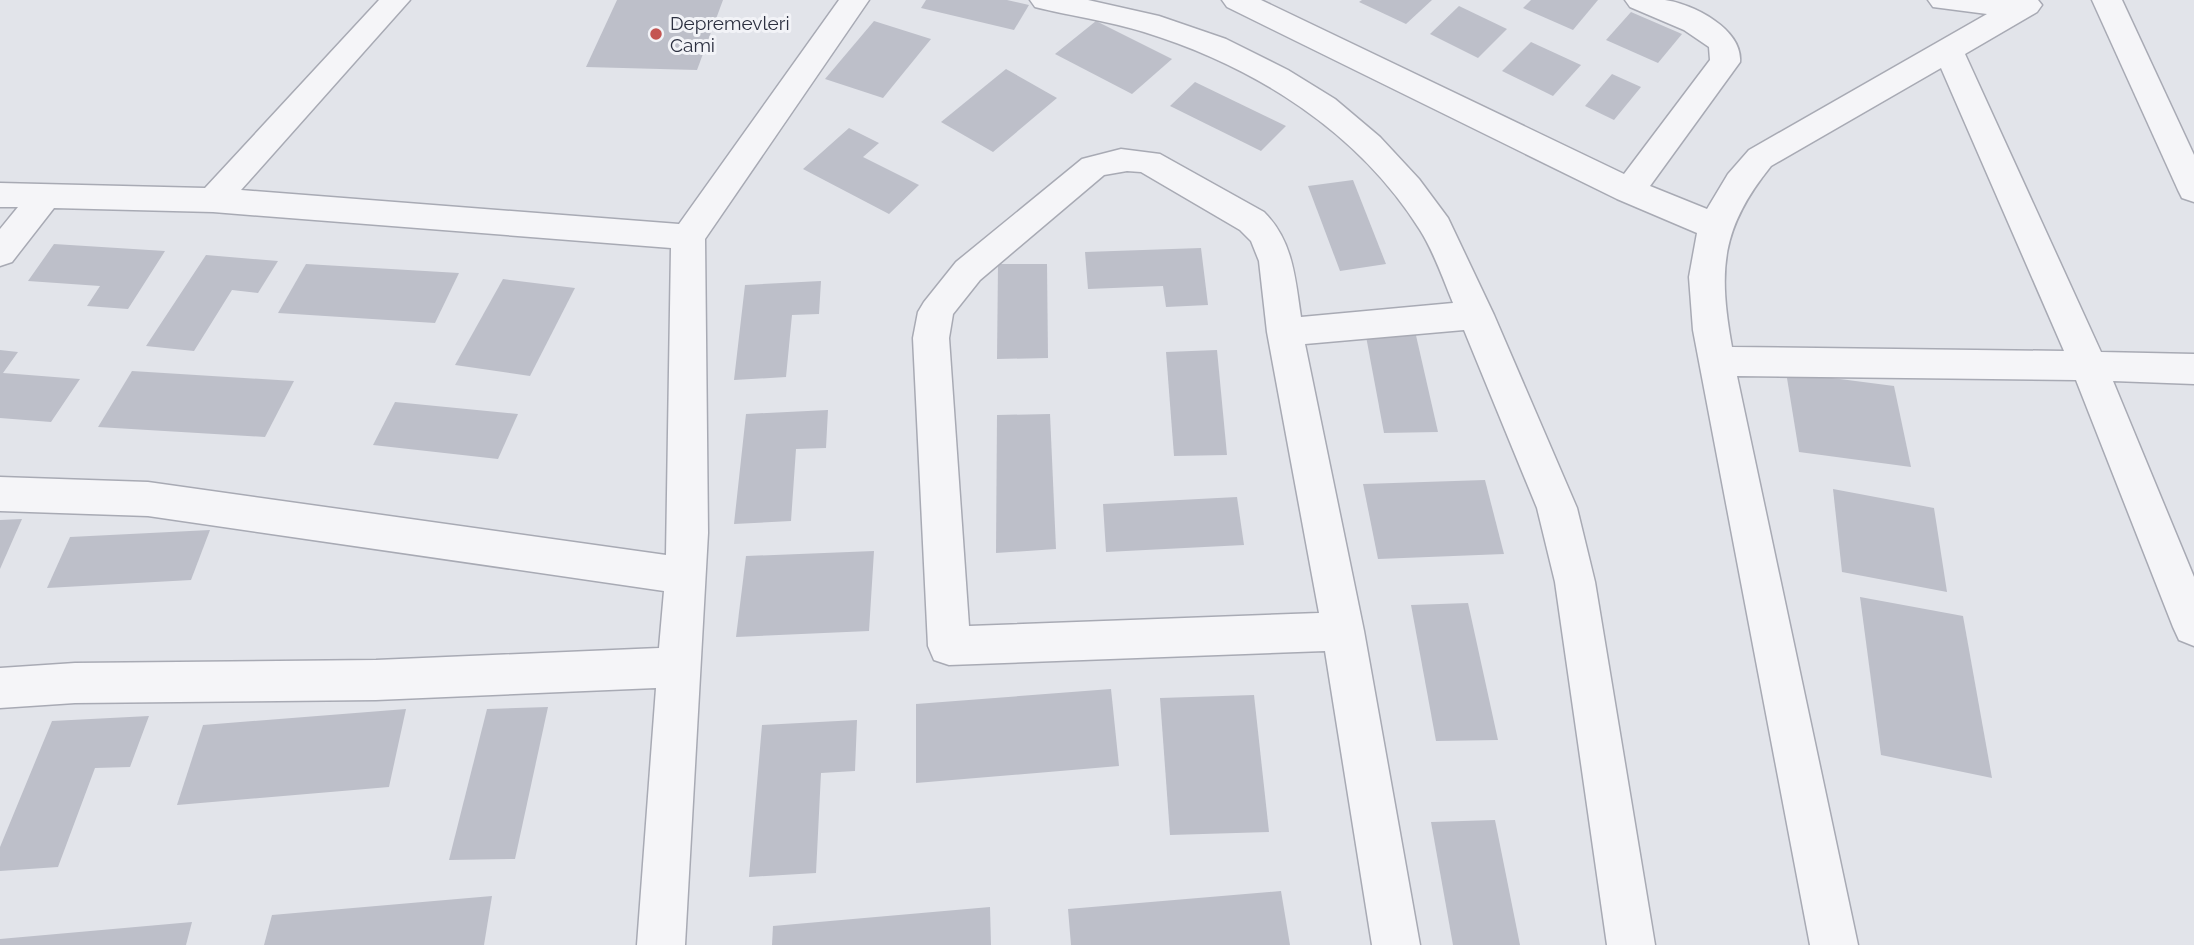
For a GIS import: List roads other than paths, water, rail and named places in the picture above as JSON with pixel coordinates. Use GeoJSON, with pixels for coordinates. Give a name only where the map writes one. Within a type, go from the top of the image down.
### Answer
{"type":"FeatureCollection","features":[{"type":"Feature","properties":{"kind":"street"},"geometry":{"type":"LineString","coordinates":[[213,200],[395,0]]}},
{"type":"Feature","properties":{"kind":"street"},"geometry":{"type":"LineString","coordinates":[[661,945],[686,576],[688,237],[854,0]]}},
{"type":"Feature","properties":{"kind":"street"},"geometry":{"type":"LineString","coordinates":[[1045,0],[1149,23],[1215,46],[1277,77],[1324,107],[1369,145],[1407,187],[1436,227],[1557,508],[1572,569],[1631,945]]}},
{"type":"Feature","properties":{"kind":"street"},"geometry":{"type":"LineString","coordinates":[[1237,0],[1629,191],[1714,226]]}},
{"type":"Feature","properties":{"kind":"street"},"geometry":{"type":"LineString","coordinates":[[1629,191],[1726,62],[1727,52],[1723,43],[1713,33],[1640,0]]}},
{"type":"Feature","properties":{"kind":"street"},"geometry":{"type":"LineString","coordinates":[[1943,0],[2028,4]]}},
{"type":"Feature","properties":{"kind":"street"},"geometry":{"type":"LineString","coordinates":[[2107,0],[2187,157],[2194,190]]}},
{"type":"Feature","properties":{"kind":"street"},"geometry":{"type":"LineString","coordinates":[[1834,945],[1708,317],[1705,272],[1714,226],[1736,184],[1760,158],[2028,4]]}},
{"type":"Feature","properties":{"kind":"street"},"geometry":{"type":"LineString","coordinates":[[1948,51],[2089,366],[2194,627]]}},
{"type":"Feature","properties":{"kind":"street"},"geometry":{"type":"LineString","coordinates":[[1343,631],[949,646],[931,338],[936,312],[968,271],[1093,167],[1110,160],[1132,159],[1149,162],[1252,221],[1266,235],[1276,261],[1285,332],[1343,631],[1396,945]]}},
{"type":"Feature","properties":{"kind":"street"},"geometry":{"type":"LineString","coordinates":[[0,195],[213,200],[688,237]]}},
{"type":"Feature","properties":{"kind":"street"},"geometry":{"type":"LineString","coordinates":[[0,253],[45,197]]}},
{"type":"Feature","properties":{"kind":"street"},"geometry":{"type":"LineString","coordinates":[[1285,332],[1476,315]]}},
{"type":"Feature","properties":{"kind":"street"},"geometry":{"type":"LineString","coordinates":[[1716,361],[2194,369]]}},
{"type":"Feature","properties":{"kind":"street"},"geometry":{"type":"LineString","coordinates":[[0,494],[148,499],[686,576]]}},
{"type":"Feature","properties":{"kind":"street"},"geometry":{"type":"LineString","coordinates":[[0,688],[75,682],[376,680],[679,667]]}},
{"type":"Feature","properties":{"kind":"place","name":"Depremevleri Cami"},"geometry":{"type":"Point","coordinates":[656,34]}}]}
